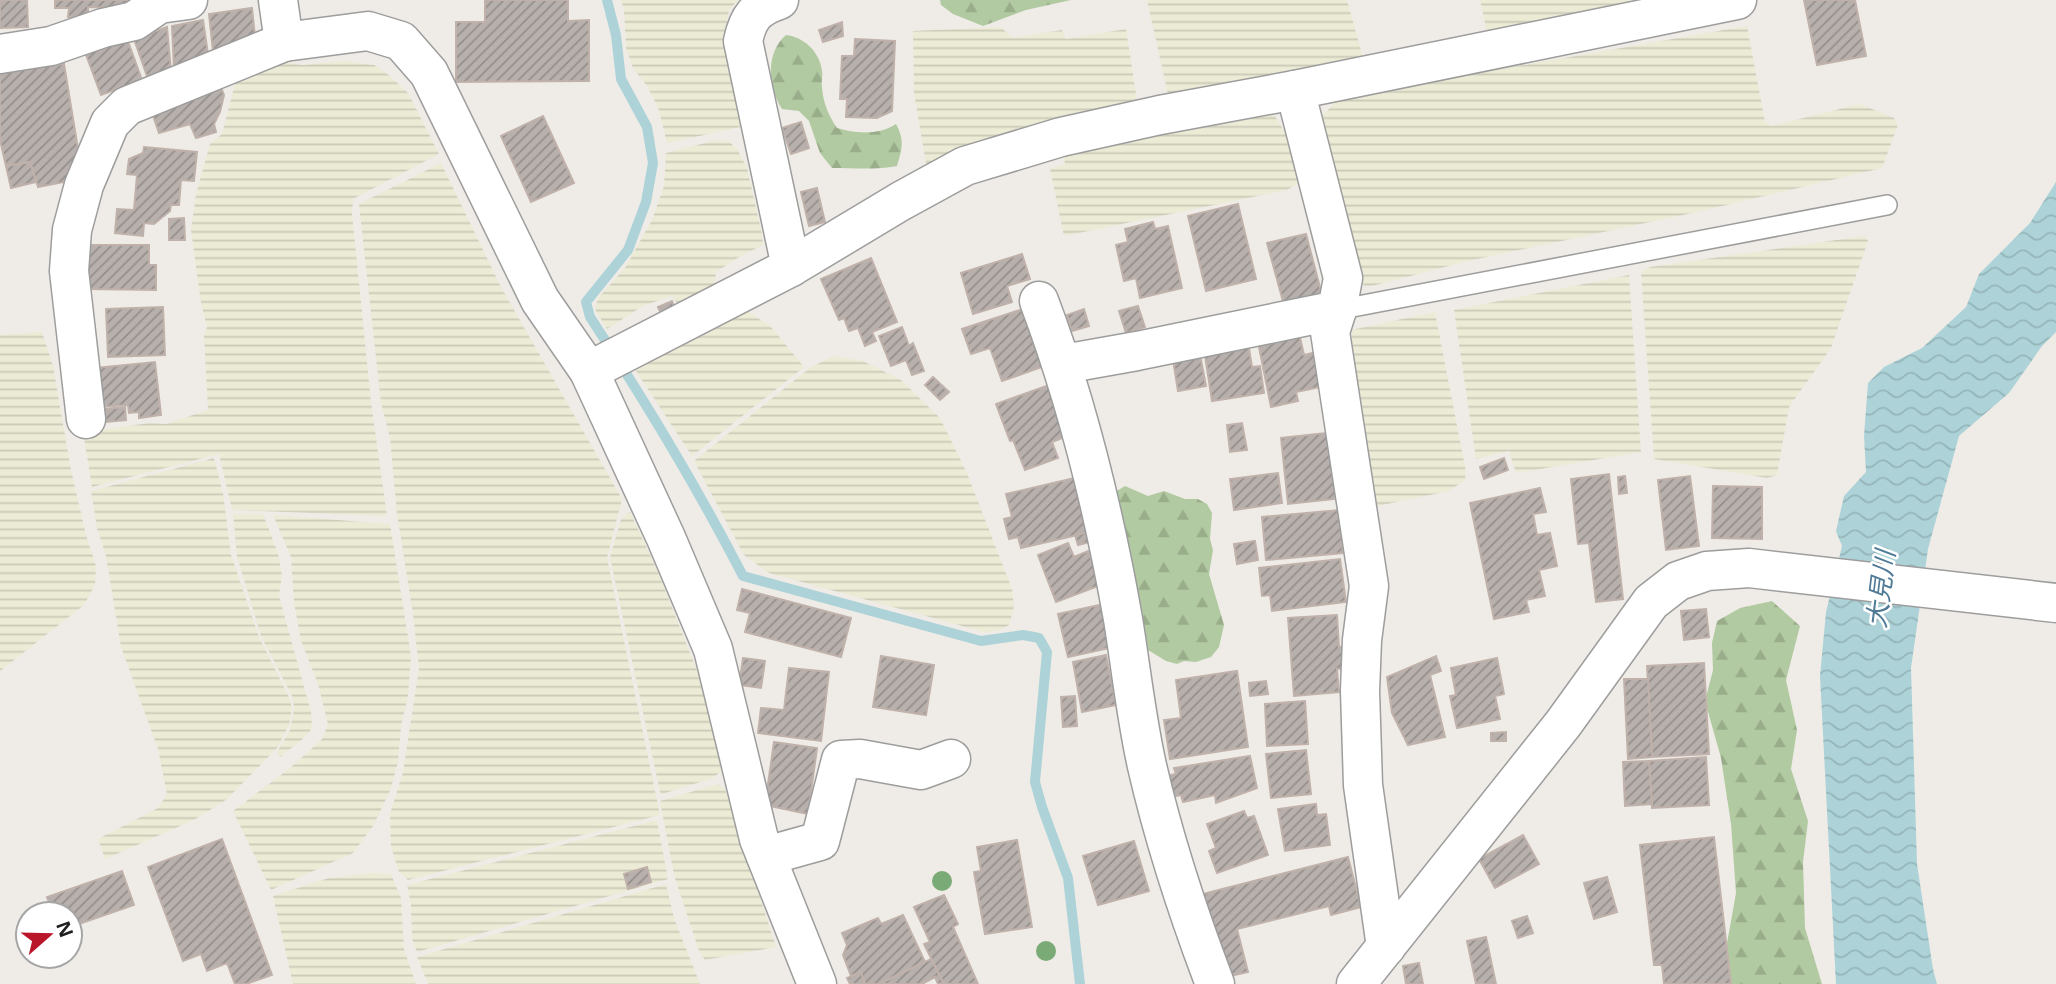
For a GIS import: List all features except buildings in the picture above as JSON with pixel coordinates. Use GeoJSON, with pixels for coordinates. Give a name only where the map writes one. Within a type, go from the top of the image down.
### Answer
{"type":"FeatureCollection","features":[{"type":"Feature","properties":{"kind":"street"},"geometry":{"type":"LineString","coordinates":[[0,54],[51,46],[103,28],[134,21],[159,4],[188,0]]}},
{"type":"Feature","properties":{"kind":"street"},"geometry":{"type":"LineString","coordinates":[[278,0],[284,42]]}},
{"type":"Feature","properties":{"kind":"street"},"geometry":{"type":"LineString","coordinates":[[779,0],[769,3],[748,20],[743,41],[791,267]]}},
{"type":"Feature","properties":{"kind":"street"},"geometry":{"type":"LineString","coordinates":[[589,372],[791,267],[965,166],[1061,136],[1737,0]]}},
{"type":"Feature","properties":{"kind":"street"},"geometry":{"type":"LineString","coordinates":[[86,419],[69,271],[72,230],[84,185],[110,123],[127,107],[284,42],[368,31],[401,41],[429,73],[540,300],[589,372],[666,538],[713,649],[756,826],[817,984]]}},
{"type":"Feature","properties":{"kind":"street"},"geometry":{"type":"LineString","coordinates":[[1295,90],[1343,278],[1330,332],[1369,586],[1362,640],[1363,785],[1385,947]]}},
{"type":"Feature","properties":{"kind":"street"},"geometry":{"type":"LineString","coordinates":[[1039,301],[1062,361],[1082,436],[1117,594],[1134,705],[1147,768],[1196,935],[1215,984]]}},
{"type":"Feature","properties":{"kind":"street"},"geometry":{"type":"LineString","coordinates":[[1062,361],[1075,362],[1137,351],[1337,310]]}},
{"type":"Feature","properties":{"kind":"street"},"geometry":{"type":"LineString","coordinates":[[1356,984],[1563,724],[1651,603],[1678,581],[1707,571],[1749,568],[2056,603]]}},
{"type":"Feature","properties":{"kind":"street"},"geometry":{"type":"LineString","coordinates":[[766,856],[820,841],[841,760],[860,759],[921,770],[951,759]]}},
{"type":"Feature","properties":{"kind":"lane"},"geometry":{"type":"LineString","coordinates":[[1337,310],[1887,205]]}},
{"type":"Feature","properties":{"kind":"green space"},"geometry":{"type":"Polygon","coordinates":[[[621,0],[738,0],[729,10],[724,43],[741,127],[667,143],[658,107],[633,68],[626,48],[621,0]]]}},
{"type":"Feature","properties":{"kind":"green space"},"geometry":{"type":"Polygon","coordinates":[[[940,0],[1071,0],[1026,10],[983,26],[953,14],[941,5],[940,0]]]}},
{"type":"Feature","properties":{"kind":"green space"},"geometry":{"type":"Polygon","coordinates":[[[1147,0],[1347,0],[1363,58],[1169,99],[1147,0]]]}},
{"type":"Feature","properties":{"kind":"green space"},"geometry":{"type":"Polygon","coordinates":[[[1480,0],[1670,0],[1488,37],[1480,0]]]}},
{"type":"Feature","properties":{"kind":"green space"},"geometry":{"type":"Polygon","coordinates":[[[1747,26],[1765,122],[1771,126],[1860,104],[1894,118],[1898,125],[1882,168],[1364,286],[1317,122],[1340,97],[1747,26]]]}},
{"type":"Feature","properties":{"kind":"green space"},"geometry":{"type":"Polygon","coordinates":[[[1001,27],[1012,38],[1062,30],[1066,39],[1126,29],[1138,107],[927,169],[914,93],[913,31],[1001,27]]]}},
{"type":"Feature","properties":{"kind":"green space"},"geometry":{"type":"Polygon","coordinates":[[[786,35],[805,42],[818,58],[825,104],[837,128],[868,132],[890,128],[896,124],[902,145],[897,166],[832,168],[820,153],[809,121],[799,111],[782,109],[774,91],[771,70],[775,51],[786,35]]]}},
{"type":"Feature","properties":{"kind":"green space"},"geometry":{"type":"Polygon","coordinates":[[[345,61],[374,65],[408,93],[439,154],[353,199],[352,213],[371,402],[387,516],[232,510],[219,454],[92,487],[83,432],[150,423],[166,424],[208,410],[204,336],[207,327],[191,230],[196,194],[210,144],[222,134],[237,76],[287,62],[302,65],[345,61]]]}},
{"type":"Feature","properties":{"kind":"green space"},"geometry":{"type":"Polygon","coordinates":[[[1263,113],[1275,116],[1287,136],[1299,183],[1287,190],[1064,236],[1050,169],[1065,164],[1063,152],[1263,113]]]}},
{"type":"Feature","properties":{"kind":"green space"},"geometry":{"type":"Polygon","coordinates":[[[717,140],[728,141],[737,149],[747,168],[763,245],[716,272],[715,284],[679,305],[671,296],[643,306],[607,329],[595,309],[598,298],[625,268],[652,220],[664,186],[666,153],[717,140]]]}},
{"type":"Feature","properties":{"kind":"green space"},"geometry":{"type":"Polygon","coordinates":[[[441,163],[501,287],[622,499],[607,558],[660,815],[408,880],[399,872],[391,847],[390,814],[403,772],[419,668],[397,514],[390,438],[381,403],[359,204],[441,163]]]}},
{"type":"Feature","properties":{"kind":"green space"},"geometry":{"type":"Polygon","coordinates":[[[1864,236],[1868,241],[1831,348],[1789,407],[1777,475],[1767,478],[1654,459],[1641,272],[1650,267],[1864,236]]]}},
{"type":"Feature","properties":{"kind":"green space"},"geometry":{"type":"Polygon","coordinates":[[[1629,275],[1641,452],[1516,473],[1509,451],[1476,459],[1454,310],[1629,275]]]}},
{"type":"Feature","properties":{"kind":"green space"},"geometry":{"type":"Polygon","coordinates":[[[729,312],[749,312],[771,327],[804,367],[692,456],[634,368],[729,312]]]}},
{"type":"Feature","properties":{"kind":"green space"},"geometry":{"type":"Polygon","coordinates":[[[1435,312],[1466,472],[1465,480],[1449,491],[1368,508],[1351,330],[1435,312]]]}},
{"type":"Feature","properties":{"kind":"green space"},"geometry":{"type":"Polygon","coordinates":[[[42,332],[53,366],[71,470],[96,566],[95,585],[84,605],[0,671],[0,335],[42,332]]]}},
{"type":"Feature","properties":{"kind":"green space"},"geometry":{"type":"Polygon","coordinates":[[[834,356],[863,361],[901,380],[940,418],[967,473],[1012,589],[1014,607],[1009,625],[997,631],[984,632],[769,573],[744,555],[694,461],[811,367],[834,356]]]}},
{"type":"Feature","properties":{"kind":"green space"},"geometry":{"type":"Polygon","coordinates":[[[214,458],[223,493],[231,555],[259,637],[289,697],[292,708],[289,725],[277,748],[227,799],[194,820],[105,859],[98,839],[158,808],[167,794],[158,749],[121,647],[106,556],[97,528],[91,491],[214,458]]]}},
{"type":"Feature","properties":{"kind":"green space"},"geometry":{"type":"Polygon","coordinates":[[[1125,486],[1148,496],[1164,491],[1185,499],[1198,499],[1207,504],[1212,513],[1210,539],[1213,550],[1209,574],[1224,625],[1219,647],[1211,657],[1177,664],[1148,650],[1138,638],[1115,492],[1125,486]]]}},
{"type":"Feature","properties":{"kind":"green space"},"geometry":{"type":"Polygon","coordinates":[[[630,512],[658,572],[711,706],[725,768],[713,778],[662,794],[610,557],[621,519],[630,512]]]}},
{"type":"Feature","properties":{"kind":"green space"},"geometry":{"type":"Polygon","coordinates":[[[233,514],[263,514],[278,553],[282,575],[279,596],[311,712],[312,728],[280,757],[277,752],[290,730],[293,698],[261,636],[237,556],[233,514]]]}},
{"type":"Feature","properties":{"kind":"green space"},"geometry":{"type":"Polygon","coordinates":[[[273,515],[390,524],[411,656],[398,762],[390,791],[373,826],[353,853],[271,890],[233,811],[289,769],[322,739],[328,724],[318,684],[301,641],[294,603],[291,557],[273,515]]]}},
{"type":"Feature","properties":{"kind":"green space"},"geometry":{"type":"Polygon","coordinates":[[[1772,601],[1800,626],[1786,680],[1797,730],[1791,769],[1808,821],[1803,862],[1805,928],[1822,984],[1729,984],[1726,949],[1736,893],[1731,824],[1721,758],[1705,701],[1713,670],[1712,643],[1717,621],[1740,608],[1772,601]]]}},
{"type":"Feature","properties":{"kind":"green space"},"geometry":{"type":"Polygon","coordinates":[[[718,784],[725,789],[776,947],[705,960],[699,951],[674,875],[660,801],[718,784]]]}},
{"type":"Feature","properties":{"kind":"green space"},"geometry":{"type":"Polygon","coordinates":[[[657,820],[668,879],[417,952],[412,939],[411,905],[407,885],[657,820]]]}},
{"type":"Feature","properties":{"kind":"green space"},"geometry":{"type":"Polygon","coordinates":[[[391,874],[401,898],[404,949],[416,984],[293,984],[273,896],[329,878],[391,874]]]}},
{"type":"Feature","properties":{"kind":"green space"},"geometry":{"type":"Polygon","coordinates":[[[666,884],[674,918],[700,984],[428,984],[417,957],[666,884]]]}},
{"type":"Feature","properties":{"kind":"water","name":"大見川"},"geometry":{"type":"Polygon","coordinates":[[[2056,182],[2056,332],[2042,346],[2009,393],[1959,436],[1928,549],[1911,668],[1917,864],[1937,984],[1836,984],[1820,676],[1826,612],[1842,546],[1836,531],[1844,496],[1866,472],[1864,436],[1868,383],[1884,367],[1922,348],[1966,307],[1979,274],[2030,223],[2056,182]]]}},
{"type":"Feature","properties":{"kind":"waterway"},"geometry":{"type":"LineString","coordinates":[[607,0],[616,35],[621,79],[647,127],[653,163],[646,202],[628,250],[586,302],[590,317],[670,445],[743,576],[981,641],[1023,635],[1039,638],[1047,652],[1035,782],[1068,878],[1080,984]]}}]}
